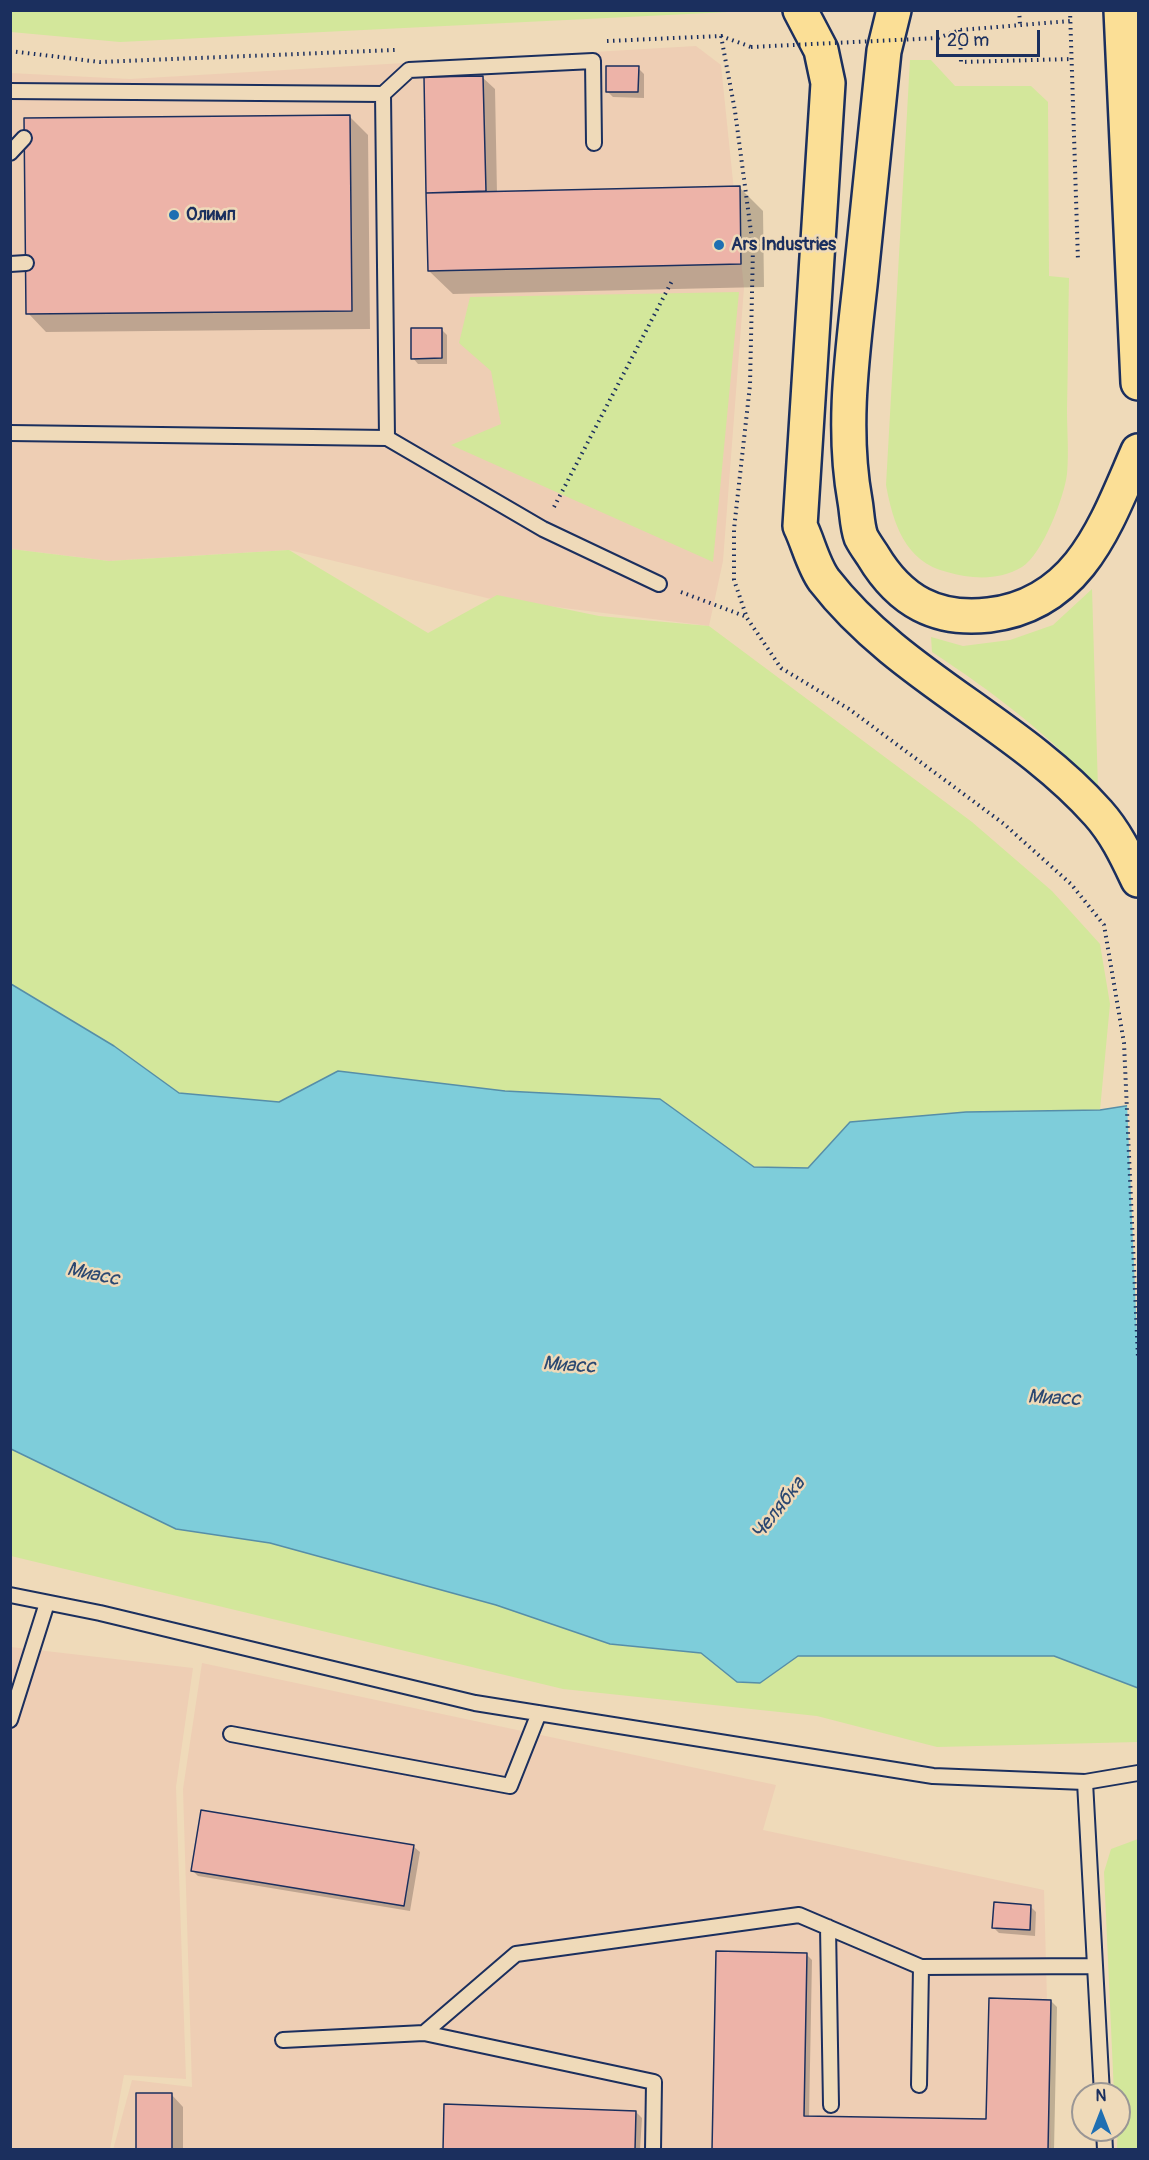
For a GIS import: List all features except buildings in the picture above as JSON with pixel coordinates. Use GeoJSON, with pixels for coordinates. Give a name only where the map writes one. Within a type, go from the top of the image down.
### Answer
{"type":"FeatureCollection","features":[{"type":"Feature","properties":{"kind":"main road"},"geometry":{"type":"LineString","coordinates":[[800,10],[821,50],[828,83],[801,525],[823,578],[870,632],[999,727],[1069,784],[1099,814],[1122,846],[1138,880]]}},
{"type":"Feature","properties":{"kind":"main road"},"geometry":{"type":"LineString","coordinates":[[894,10],[884,51],[847,406],[851,478],[861,536],[882,570],[905,597],[936,611],[969,617],[1008,612],[1041,599],[1072,576],[1091,550],[1107,520],[1138,451]]}},
{"type":"Feature","properties":{"kind":"main road"},"geometry":{"type":"LineString","coordinates":[[1121,10],[1138,383]]}},
{"type":"Feature","properties":{"kind":"lane"},"geometry":{"type":"LineString","coordinates":[[10,91],[383,94],[409,70],[593,61],[594,143]]}},
{"type":"Feature","properties":{"kind":"lane"},"geometry":{"type":"LineString","coordinates":[[383,94],[387,438]]}},
{"type":"Feature","properties":{"kind":"lane"},"geometry":{"type":"LineString","coordinates":[[10,153],[24,138]]}},
{"type":"Feature","properties":{"kind":"lane"},"geometry":{"type":"LineString","coordinates":[[10,264],[26,263]]}},
{"type":"Feature","properties":{"kind":"lane"},"geometry":{"type":"LineString","coordinates":[[10,433],[387,438],[543,529],[659,584]]}},
{"type":"Feature","properties":{"kind":"lane"},"geometry":{"type":"LineString","coordinates":[[10,1595],[475,1703],[933,1776],[1085,1782],[1138,1773]]}},
{"type":"Feature","properties":{"kind":"lane"},"geometry":{"type":"LineString","coordinates":[[10,1720],[47,1603]]}},
{"type":"Feature","properties":{"kind":"lane"},"geometry":{"type":"LineString","coordinates":[[231,1734],[510,1786],[539,1713]]}},
{"type":"Feature","properties":{"kind":"lane"},"geometry":{"type":"LineString","coordinates":[[1085,1782],[1101,2082]]}},
{"type":"Feature","properties":{"kind":"lane"},"geometry":{"type":"LineString","coordinates":[[424,2033],[516,1953],[799,1915],[921,1967],[1095,1966]]}},
{"type":"Feature","properties":{"kind":"lane"},"geometry":{"type":"LineString","coordinates":[[828,1927],[831,2105]]}},
{"type":"Feature","properties":{"kind":"lane"},"geometry":{"type":"LineString","coordinates":[[919,2085],[921,1967]]}},
{"type":"Feature","properties":{"kind":"lane"},"geometry":{"type":"LineString","coordinates":[[283,2040],[424,2033],[654,2082],[653,2150]]}},
{"type":"Feature","properties":{"kind":"path"},"geometry":{"type":"LineString","coordinates":[[1019,10],[1020,24]]}},
{"type":"Feature","properties":{"kind":"path"},"geometry":{"type":"LineString","coordinates":[[1070,10],[1078,261]]}},
{"type":"Feature","properties":{"kind":"path"},"geometry":{"type":"LineString","coordinates":[[602,41],[721,36],[751,47],[938,38],[960,30],[1070,21]]}},
{"type":"Feature","properties":{"kind":"path"},"geometry":{"type":"LineString","coordinates":[[960,30],[961,62],[1072,59]]}},
{"type":"Feature","properties":{"kind":"path"},"geometry":{"type":"LineString","coordinates":[[10,51],[100,62],[399,50]]}},
{"type":"Feature","properties":{"kind":"path"},"geometry":{"type":"LineString","coordinates":[[543,529],[672,281]]}},
{"type":"Feature","properties":{"kind":"path"},"geometry":{"type":"LineString","coordinates":[[659,584],[747,618]]}},
{"type":"Feature","properties":{"kind":"path"},"geometry":{"type":"LineString","coordinates":[[1071,884],[1104,925],[1124,1043],[1138,1358]]}},
{"type":"Feature","properties":{"kind":"shaded area"},"geometry":{"type":"Polygon","coordinates":[[[696,46],[721,65],[744,288],[723,561],[709,626],[491,599],[289,550],[109,561],[11,549],[10,73],[130,79],[696,46]]]}},
{"type":"Feature","properties":{"kind":"shaded area"},"geometry":{"type":"Polygon","coordinates":[[[11,1647],[193,1668],[176,1787],[186,2079],[124,2075],[110,2149],[11,2150],[11,1647]]]}},
{"type":"Feature","properties":{"kind":"shaded area"},"geometry":{"type":"Polygon","coordinates":[[[202,1663],[776,1785],[763,1830],[1044,1890],[1051,2149],[113,2150],[132,2080],[192,2087],[183,1789],[202,1663]]]}},
{"type":"Feature","properties":{"kind":"green space"},"geometry":{"type":"Polygon","coordinates":[[[10,11],[749,11],[120,42],[11,32],[10,11]]]}},
{"type":"Feature","properties":{"kind":"green space"},"geometry":{"type":"Polygon","coordinates":[[[910,60],[931,60],[955,86],[1031,86],[1048,102],[1049,276],[1069,278],[1067,474],[1057,511],[1044,539],[1030,561],[1013,572],[994,577],[975,577],[947,572],[921,560],[903,539],[897,527],[886,485],[910,60]]]}},
{"type":"Feature","properties":{"kind":"green space"},"geometry":{"type":"Polygon","coordinates":[[[739,292],[713,562],[451,445],[501,424],[491,371],[459,343],[470,297],[739,292]]]}},
{"type":"Feature","properties":{"kind":"green space"},"geometry":{"type":"Polygon","coordinates":[[[11,549],[109,561],[289,550],[428,633],[497,595],[599,616],[709,626],[972,822],[1052,891],[1100,944],[1110,1004],[1100,1110],[966,1112],[850,1122],[808,1168],[754,1167],[660,1099],[505,1091],[338,1071],[279,1102],[179,1093],[114,1046],[11,984],[11,549]]]}},
{"type":"Feature","properties":{"kind":"green space"},"geometry":{"type":"Polygon","coordinates":[[[1092,589],[1098,789],[1060,750],[1020,715],[932,652],[931,637],[963,646],[1010,640],[1053,625],[1092,589]]]}},
{"type":"Feature","properties":{"kind":"green space"},"geometry":{"type":"Polygon","coordinates":[[[11,1449],[176,1529],[270,1543],[496,1605],[610,1644],[701,1653],[737,1682],[760,1683],[798,1656],[1054,1656],[1138,1688],[1138,1742],[937,1747],[817,1716],[563,1689],[11,1556],[11,1449]]]}},
{"type":"Feature","properties":{"kind":"green space"},"geometry":{"type":"Polygon","coordinates":[[[1138,1839],[1138,2149],[1117,2149],[1117,2142],[1131,2142],[1131,2082],[1113,2082],[1104,1872],[1111,1849],[1138,1839]]]}},
{"type":"Feature","properties":{"kind":"water"},"geometry":{"type":"Polygon","coordinates":[[[11,984],[114,1046],[179,1093],[279,1102],[338,1071],[505,1091],[660,1099],[754,1167],[808,1168],[850,1122],[966,1112],[1100,1110],[1138,1104],[1138,1688],[1054,1656],[798,1656],[760,1683],[737,1682],[701,1653],[610,1644],[496,1605],[270,1543],[176,1529],[11,1449],[11,984]]]}},
{"type":"Feature","properties":{"kind":"pier"},"geometry":{"type":"Polygon","coordinates":[[[1138,1101],[1138,1358],[1127,1103],[1138,1101]]]}},
{"type":"Feature","properties":{"kind":"place","name":"Олимп"},"geometry":{"type":"Point","coordinates":[174,215]}},
{"type":"Feature","properties":{"kind":"place","name":"Ars Industries"},"geometry":{"type":"Point","coordinates":[719,245]}},
{"type":"Feature","properties":{"kind":"water label","name":"Миасс"},"geometry":{"type":"Point","coordinates":[93,1275]}},
{"type":"Feature","properties":{"kind":"water label","name":"Миасс"},"geometry":{"type":"Point","coordinates":[569,1366]}},
{"type":"Feature","properties":{"kind":"water label","name":"Миасс"},"geometry":{"type":"Point","coordinates":[1054,1399]}},
{"type":"Feature","properties":{"kind":"water label","name":"Челябка"},"geometry":{"type":"Point","coordinates":[779,1509]}}]}
